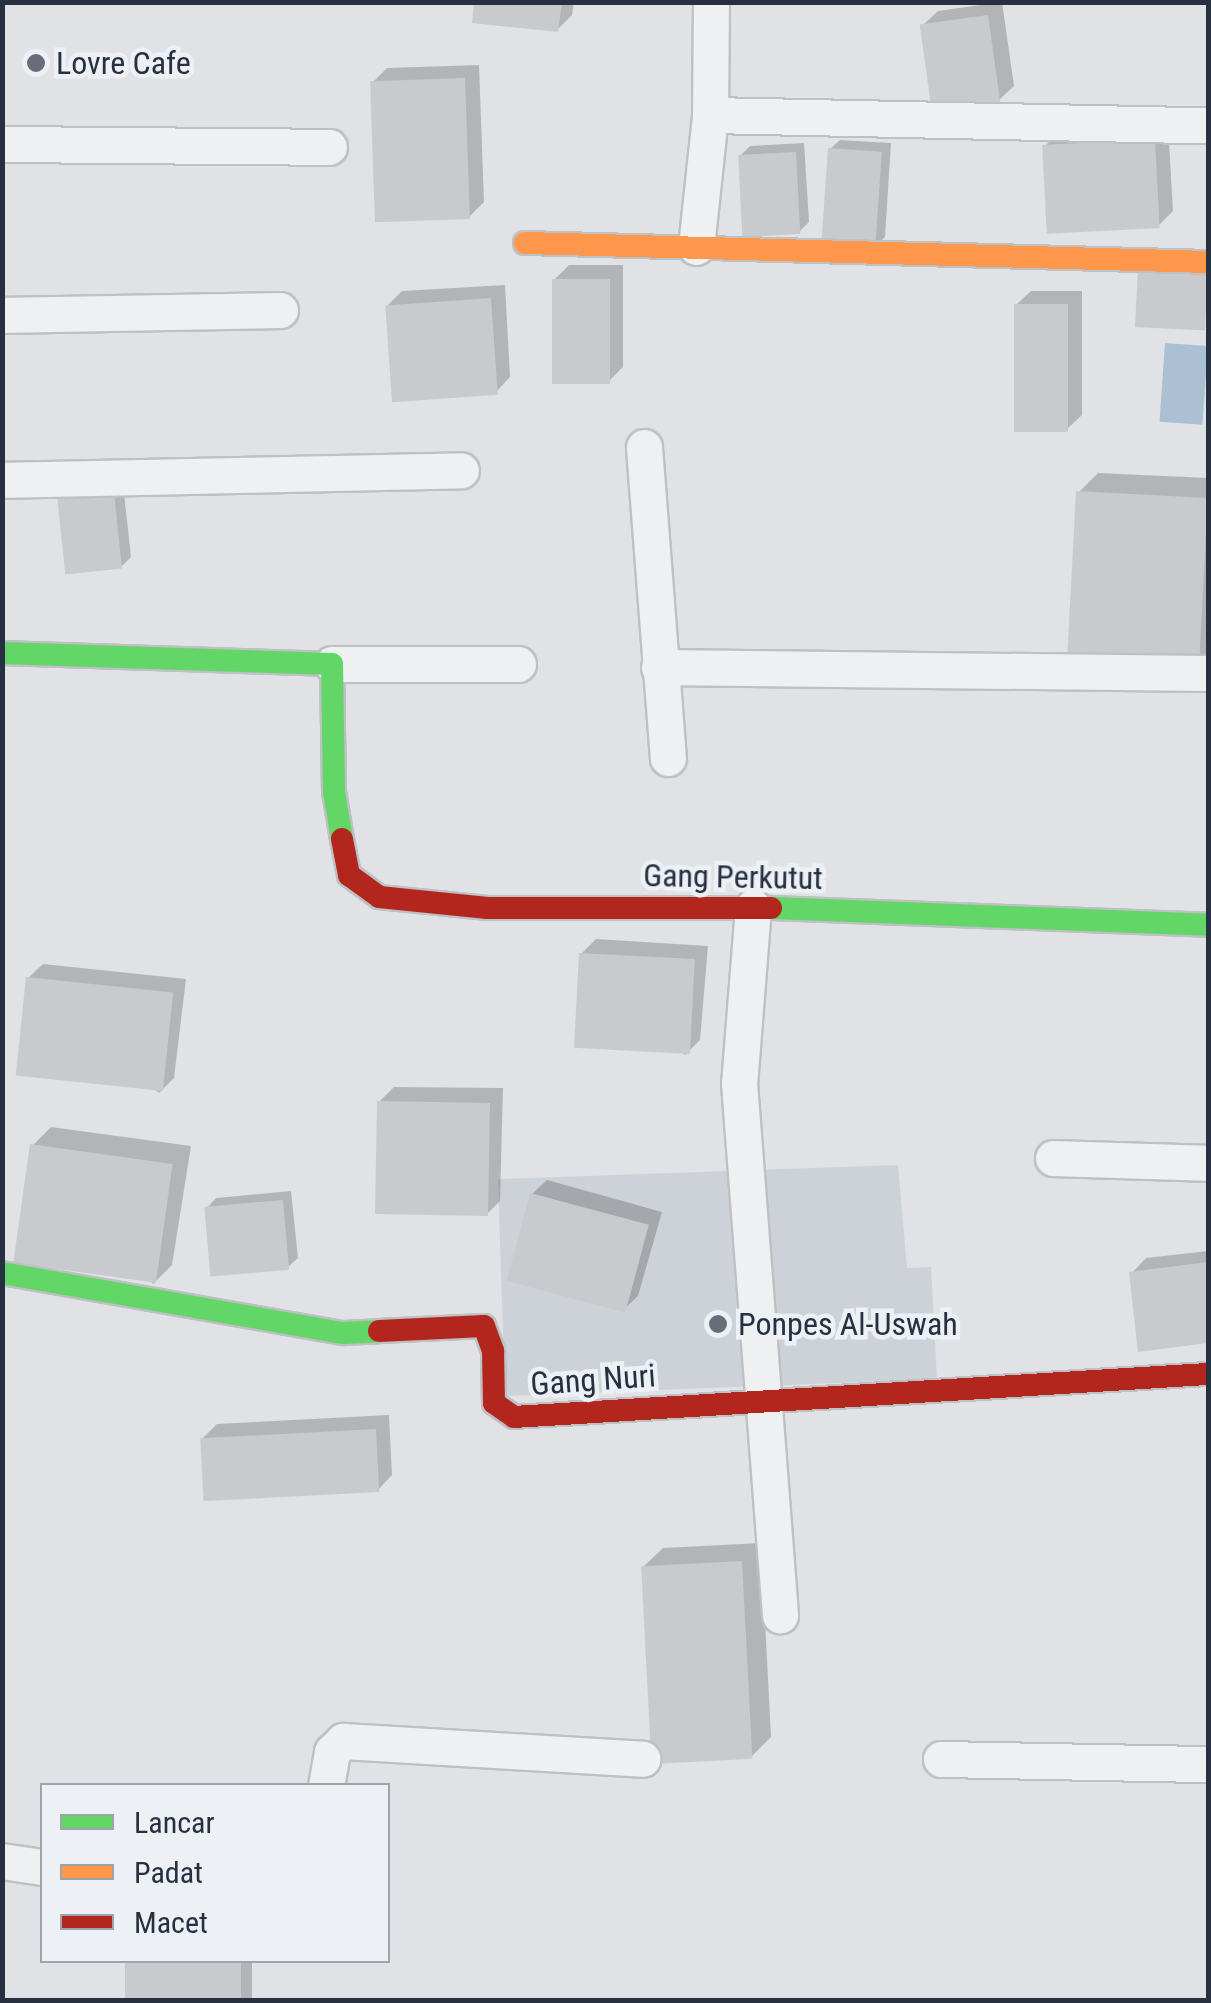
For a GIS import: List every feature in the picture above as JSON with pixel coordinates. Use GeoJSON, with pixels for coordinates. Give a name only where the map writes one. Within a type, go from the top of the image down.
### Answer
{"type":"FeatureCollection","features":[{"type":"Feature","properties":{"kind":"street"},"geometry":{"type":"LineString","coordinates":[[696,247],[710,115],[711,2]]}},
{"type":"Feature","properties":{"kind":"street"},"geometry":{"type":"LineString","coordinates":[[710,115],[1208,124]]}},
{"type":"Feature","properties":{"kind":"street"},"geometry":{"type":"LineString","coordinates":[[2,144],[329,147]]}},
{"type":"Feature","properties":{"kind":"street"},"geometry":{"type":"LineString","coordinates":[[525,243],[1208,262]]}},
{"type":"Feature","properties":{"kind":"street"},"geometry":{"type":"LineString","coordinates":[[2,316],[280,310]]}},
{"type":"Feature","properties":{"kind":"street"},"geometry":{"type":"LineString","coordinates":[[644,447],[668,758]]}},
{"type":"Feature","properties":{"kind":"street"},"geometry":{"type":"LineString","coordinates":[[2,480],[460,470]]}},
{"type":"Feature","properties":{"kind":"street"},"geometry":{"type":"LineString","coordinates":[[2,653],[332,664],[518,664]]}},
{"type":"Feature","properties":{"kind":"street","name":"Gang Perkutut"},"geometry":{"type":"LineString","coordinates":[[332,664],[334,792],[349,875],[379,897],[488,908],[753,907],[1208,926]]}},
{"type":"Feature","properties":{"kind":"street"},"geometry":{"type":"LineString","coordinates":[[660,668],[1208,673]]}},
{"type":"Feature","properties":{"kind":"street"},"geometry":{"type":"LineString","coordinates":[[753,907],[740,1083],[780,1615]]}},
{"type":"Feature","properties":{"kind":"street"},"geometry":{"type":"LineString","coordinates":[[1053,1158],[1208,1163]]}},
{"type":"Feature","properties":{"kind":"street","name":"Gang Nuri"},"geometry":{"type":"LineString","coordinates":[[2,1273],[344,1332],[484,1326],[494,1351],[497,1412],[514,1418],[1208,1374]]}},
{"type":"Feature","properties":{"kind":"street"},"geometry":{"type":"LineString","coordinates":[[327,1783],[332,1752],[343,1741],[642,1758]]}},
{"type":"Feature","properties":{"kind":"street"},"geometry":{"type":"LineString","coordinates":[[941,1759],[1208,1764]]}},
{"type":"Feature","properties":{"kind":"street"},"geometry":{"type":"LineString","coordinates":[[2,1861],[40,1867]]}},
{"type":"Feature","properties":{"kind":"shaded area","name":"Ponpes Al-Uswah"},"geometry":{"type":"Polygon","coordinates":[[[898,1165],[907,1268],[931,1267],[937,1379],[505,1396],[498,1179],[898,1165]]]}},
{"type":"Feature","properties":{"kind":"water"},"geometry":{"type":"Polygon","coordinates":[[[1165,343],[1208,346],[1202,425],[1159,422],[1165,343]]]}},
{"type":"Feature","properties":{"kind":"building"},"geometry":{"type":"Polygon","coordinates":[[[474,2],[562,2],[558,32],[472,23],[474,2]]]}},
{"type":"Feature","properties":{"kind":"building"},"geometry":{"type":"Polygon","coordinates":[[[988,15],[1000,103],[932,113],[920,25],[988,15]]]}},
{"type":"Feature","properties":{"kind":"building"},"geometry":{"type":"Polygon","coordinates":[[[465,78],[470,219],[375,222],[370,81],[465,78]]]}},
{"type":"Feature","properties":{"kind":"building"},"geometry":{"type":"Polygon","coordinates":[[[1155,139],[1160,228],[1047,234],[1042,145],[1155,139]]]}},
{"type":"Feature","properties":{"kind":"building"},"geometry":{"type":"Polygon","coordinates":[[[828,148],[882,152],[875,250],[821,246],[828,148]]]}},
{"type":"Feature","properties":{"kind":"building"},"geometry":{"type":"Polygon","coordinates":[[[796,152],[800,234],[742,237],[738,155],[796,152]]]}},
{"type":"Feature","properties":{"kind":"building"},"geometry":{"type":"Polygon","coordinates":[[[1138,269],[1208,273],[1205,331],[1135,327],[1138,269]]]}},
{"type":"Feature","properties":{"kind":"building"},"geometry":{"type":"Polygon","coordinates":[[[552,279],[610,279],[610,384],[552,384],[552,279]]]}},
{"type":"Feature","properties":{"kind":"building"},"geometry":{"type":"Polygon","coordinates":[[[491,298],[498,395],[392,402],[385,305],[491,298]]]}},
{"type":"Feature","properties":{"kind":"building"},"geometry":{"type":"Polygon","coordinates":[[[1014,304],[1068,304],[1068,432],[1014,432],[1014,304]]]}},
{"type":"Feature","properties":{"kind":"building"},"geometry":{"type":"Polygon","coordinates":[[[113,483],[122,569],[65,574],[56,489],[113,483]]]}},
{"type":"Feature","properties":{"kind":"building"},"geometry":{"type":"Polygon","coordinates":[[[1076,491],[1208,498],[1199,666],[1067,659],[1076,491]]]}},
{"type":"Feature","properties":{"kind":"building"},"geometry":{"type":"Polygon","coordinates":[[[579,953],[695,959],[690,1054],[574,1048],[579,953]]]}},
{"type":"Feature","properties":{"kind":"building"},"geometry":{"type":"Polygon","coordinates":[[[26,977],[173,992],[163,1091],[16,1075],[26,977]]]}},
{"type":"Feature","properties":{"kind":"building"},"geometry":{"type":"Polygon","coordinates":[[[377,1101],[490,1103],[488,1216],[375,1214],[377,1101]]]}},
{"type":"Feature","properties":{"kind":"building"},"geometry":{"type":"Polygon","coordinates":[[[30,1144],[173,1164],[156,1283],[13,1263],[30,1144]]]}},
{"type":"Feature","properties":{"kind":"building"},"geometry":{"type":"Polygon","coordinates":[[[530,1193],[649,1225],[625,1313],[506,1281],[530,1193]]]}},
{"type":"Feature","properties":{"kind":"building"},"geometry":{"type":"Polygon","coordinates":[[[283,1200],[289,1270],[210,1277],[204,1207],[283,1200]]]}},
{"type":"Feature","properties":{"kind":"building"},"geometry":{"type":"Polygon","coordinates":[[[1208,1262],[1208,1343],[1138,1352],[1129,1272],[1208,1262]]]}},
{"type":"Feature","properties":{"kind":"building"},"geometry":{"type":"Polygon","coordinates":[[[376,1429],[379,1492],[204,1501],[200,1438],[376,1429]]]}},
{"type":"Feature","properties":{"kind":"building"},"geometry":{"type":"Polygon","coordinates":[[[742,1561],[752,1759],[652,1764],[641,1566],[742,1561]]]}},
{"type":"Feature","properties":{"kind":"building"},"geometry":{"type":"Polygon","coordinates":[[[125,1963],[241,1963],[241,2000],[125,2000],[125,1963]]]}},
{"type":"Feature","properties":{"kind":"traffic: fast"},"geometry":{"type":"LineString","coordinates":[[2,653],[332,664],[334,792],[342,839]]}},
{"type":"Feature","properties":{"kind":"traffic: fast"},"geometry":{"type":"LineString","coordinates":[[771,908],[1208,925]]}},
{"type":"Feature","properties":{"kind":"traffic: fast"},"geometry":{"type":"LineString","coordinates":[[2,1273],[344,1333],[379,1331]]}},
{"type":"Feature","properties":{"kind":"traffic: slow"},"geometry":{"type":"LineString","coordinates":[[525,243],[1208,262]]}},
{"type":"Feature","properties":{"kind":"traffic: jam"},"geometry":{"type":"LineString","coordinates":[[342,839],[349,875],[379,897],[487,908],[771,908]]}},
{"type":"Feature","properties":{"kind":"traffic: jam"},"geometry":{"type":"LineString","coordinates":[[379,1331],[484,1326],[493,1351],[494,1403],[514,1417],[1208,1374]]}},
{"type":"Feature","properties":{"kind":"place","name":"Lovre Cafe"},"geometry":{"type":"Point","coordinates":[36,63]}},
{"type":"Feature","properties":{"kind":"place","name":"Ponpes Al-Uswah"},"geometry":{"type":"Point","coordinates":[718,1324]}}]}
